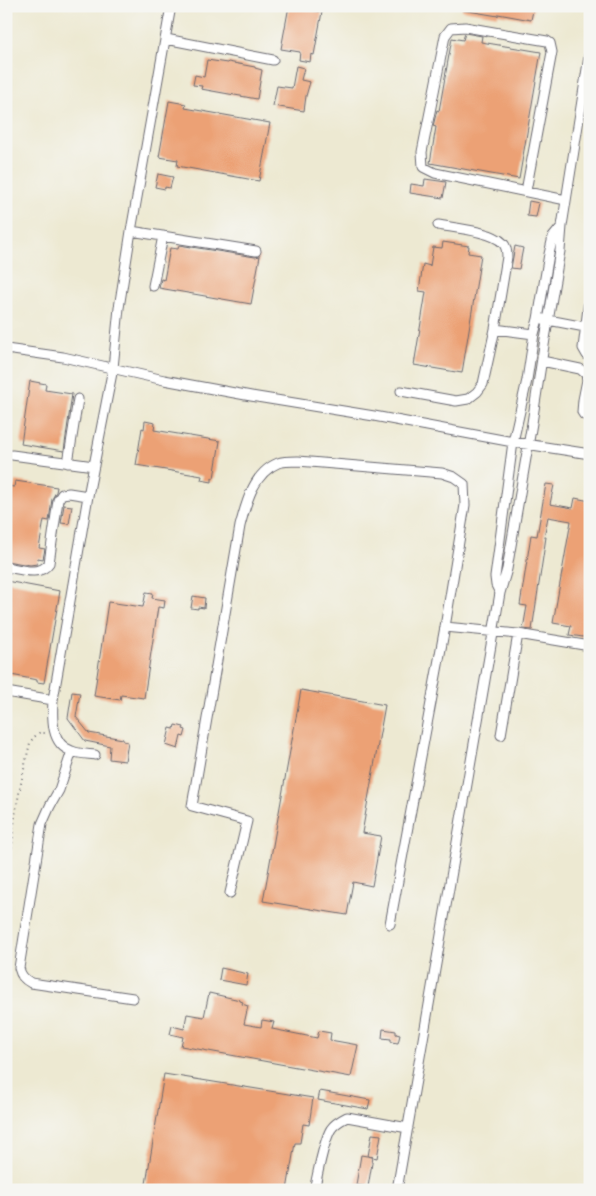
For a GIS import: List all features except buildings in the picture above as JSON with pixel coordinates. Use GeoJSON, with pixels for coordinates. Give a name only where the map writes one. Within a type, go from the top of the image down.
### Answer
{"type":"FeatureCollection","features":[{"type":"Feature","properties":{"kind":"street"},"geometry":{"type":"LineString","coordinates":[[95,755],[64,748],[55,732],[52,720],[53,700],[88,496],[113,368],[119,308],[131,231],[171,6]]}},
{"type":"Feature","properties":{"kind":"street"},"geometry":{"type":"LineString","coordinates":[[526,191],[552,52],[550,43],[465,27],[451,28],[445,36],[422,152],[423,167],[435,173],[566,200]]}},
{"type":"Feature","properties":{"kind":"street"},"geometry":{"type":"LineString","coordinates":[[166,40],[273,60]]}},
{"type":"Feature","properties":{"kind":"street"},"geometry":{"type":"LineString","coordinates":[[397,1190],[500,593],[507,568],[528,444],[560,251],[562,226],[590,50]]}},
{"type":"Feature","properties":{"kind":"street"},"geometry":{"type":"LineString","coordinates":[[401,391],[456,401],[468,399],[483,384],[495,329],[507,251],[503,243],[491,235],[438,225]]}},
{"type":"Feature","properties":{"kind":"street"},"geometry":{"type":"LineString","coordinates":[[500,593],[495,577],[513,442],[527,380],[553,237],[562,226]]}},
{"type":"Feature","properties":{"kind":"street"},"geometry":{"type":"LineString","coordinates":[[131,231],[256,251]]}},
{"type":"Feature","properties":{"kind":"street"},"geometry":{"type":"LineString","coordinates":[[153,286],[163,236]]}},
{"type":"Feature","properties":{"kind":"street"},"geometry":{"type":"LineString","coordinates":[[590,292],[583,348],[587,355],[590,356]]}},
{"type":"Feature","properties":{"kind":"street"},"geometry":{"type":"LineString","coordinates":[[538,319],[585,327]]}},
{"type":"Feature","properties":{"kind":"street"},"geometry":{"type":"LineString","coordinates":[[495,329],[534,334]]}},
{"type":"Feature","properties":{"kind":"street"},"geometry":{"type":"LineString","coordinates":[[6,349],[63,358],[164,380],[251,396],[590,454]]}},
{"type":"Feature","properties":{"kind":"street"},"geometry":{"type":"LineString","coordinates":[[542,361],[580,369],[586,374],[587,380],[582,412],[590,417]]}},
{"type":"Feature","properties":{"kind":"street"},"geometry":{"type":"LineString","coordinates":[[68,463],[78,399]]}},
{"type":"Feature","properties":{"kind":"street"},"geometry":{"type":"LineString","coordinates":[[12,455],[94,466]]}},
{"type":"Feature","properties":{"kind":"street"},"geometry":{"type":"LineString","coordinates":[[230,893],[247,821],[192,806],[240,526],[251,491],[262,473],[278,463],[298,461],[442,472],[464,484],[465,505],[445,627],[390,924]]}},
{"type":"Feature","properties":{"kind":"street"},"geometry":{"type":"LineString","coordinates":[[6,567],[37,571],[45,568],[49,563],[58,500],[62,494],[88,496]]}},
{"type":"Feature","properties":{"kind":"street"},"geometry":{"type":"LineString","coordinates":[[445,627],[518,634],[590,646]]}},
{"type":"Feature","properties":{"kind":"street"},"geometry":{"type":"LineString","coordinates":[[501,735],[518,634]]}},
{"type":"Feature","properties":{"kind":"street"},"geometry":{"type":"LineString","coordinates":[[6,692],[53,700]]}},
{"type":"Feature","properties":{"kind":"street"},"geometry":{"type":"LineString","coordinates":[[72,751],[59,790],[42,824],[19,968],[20,974],[23,979],[31,984],[133,998]]}},
{"type":"Feature","properties":{"kind":"street"},"geometry":{"type":"LineString","coordinates":[[314,1190],[327,1139],[331,1129],[341,1120],[347,1117],[408,1128]]}},
{"type":"Feature","properties":{"kind":"path"},"geometry":{"type":"LineString","coordinates":[[6,862],[12,845],[20,785],[30,743],[39,733],[45,733]]}}]}
